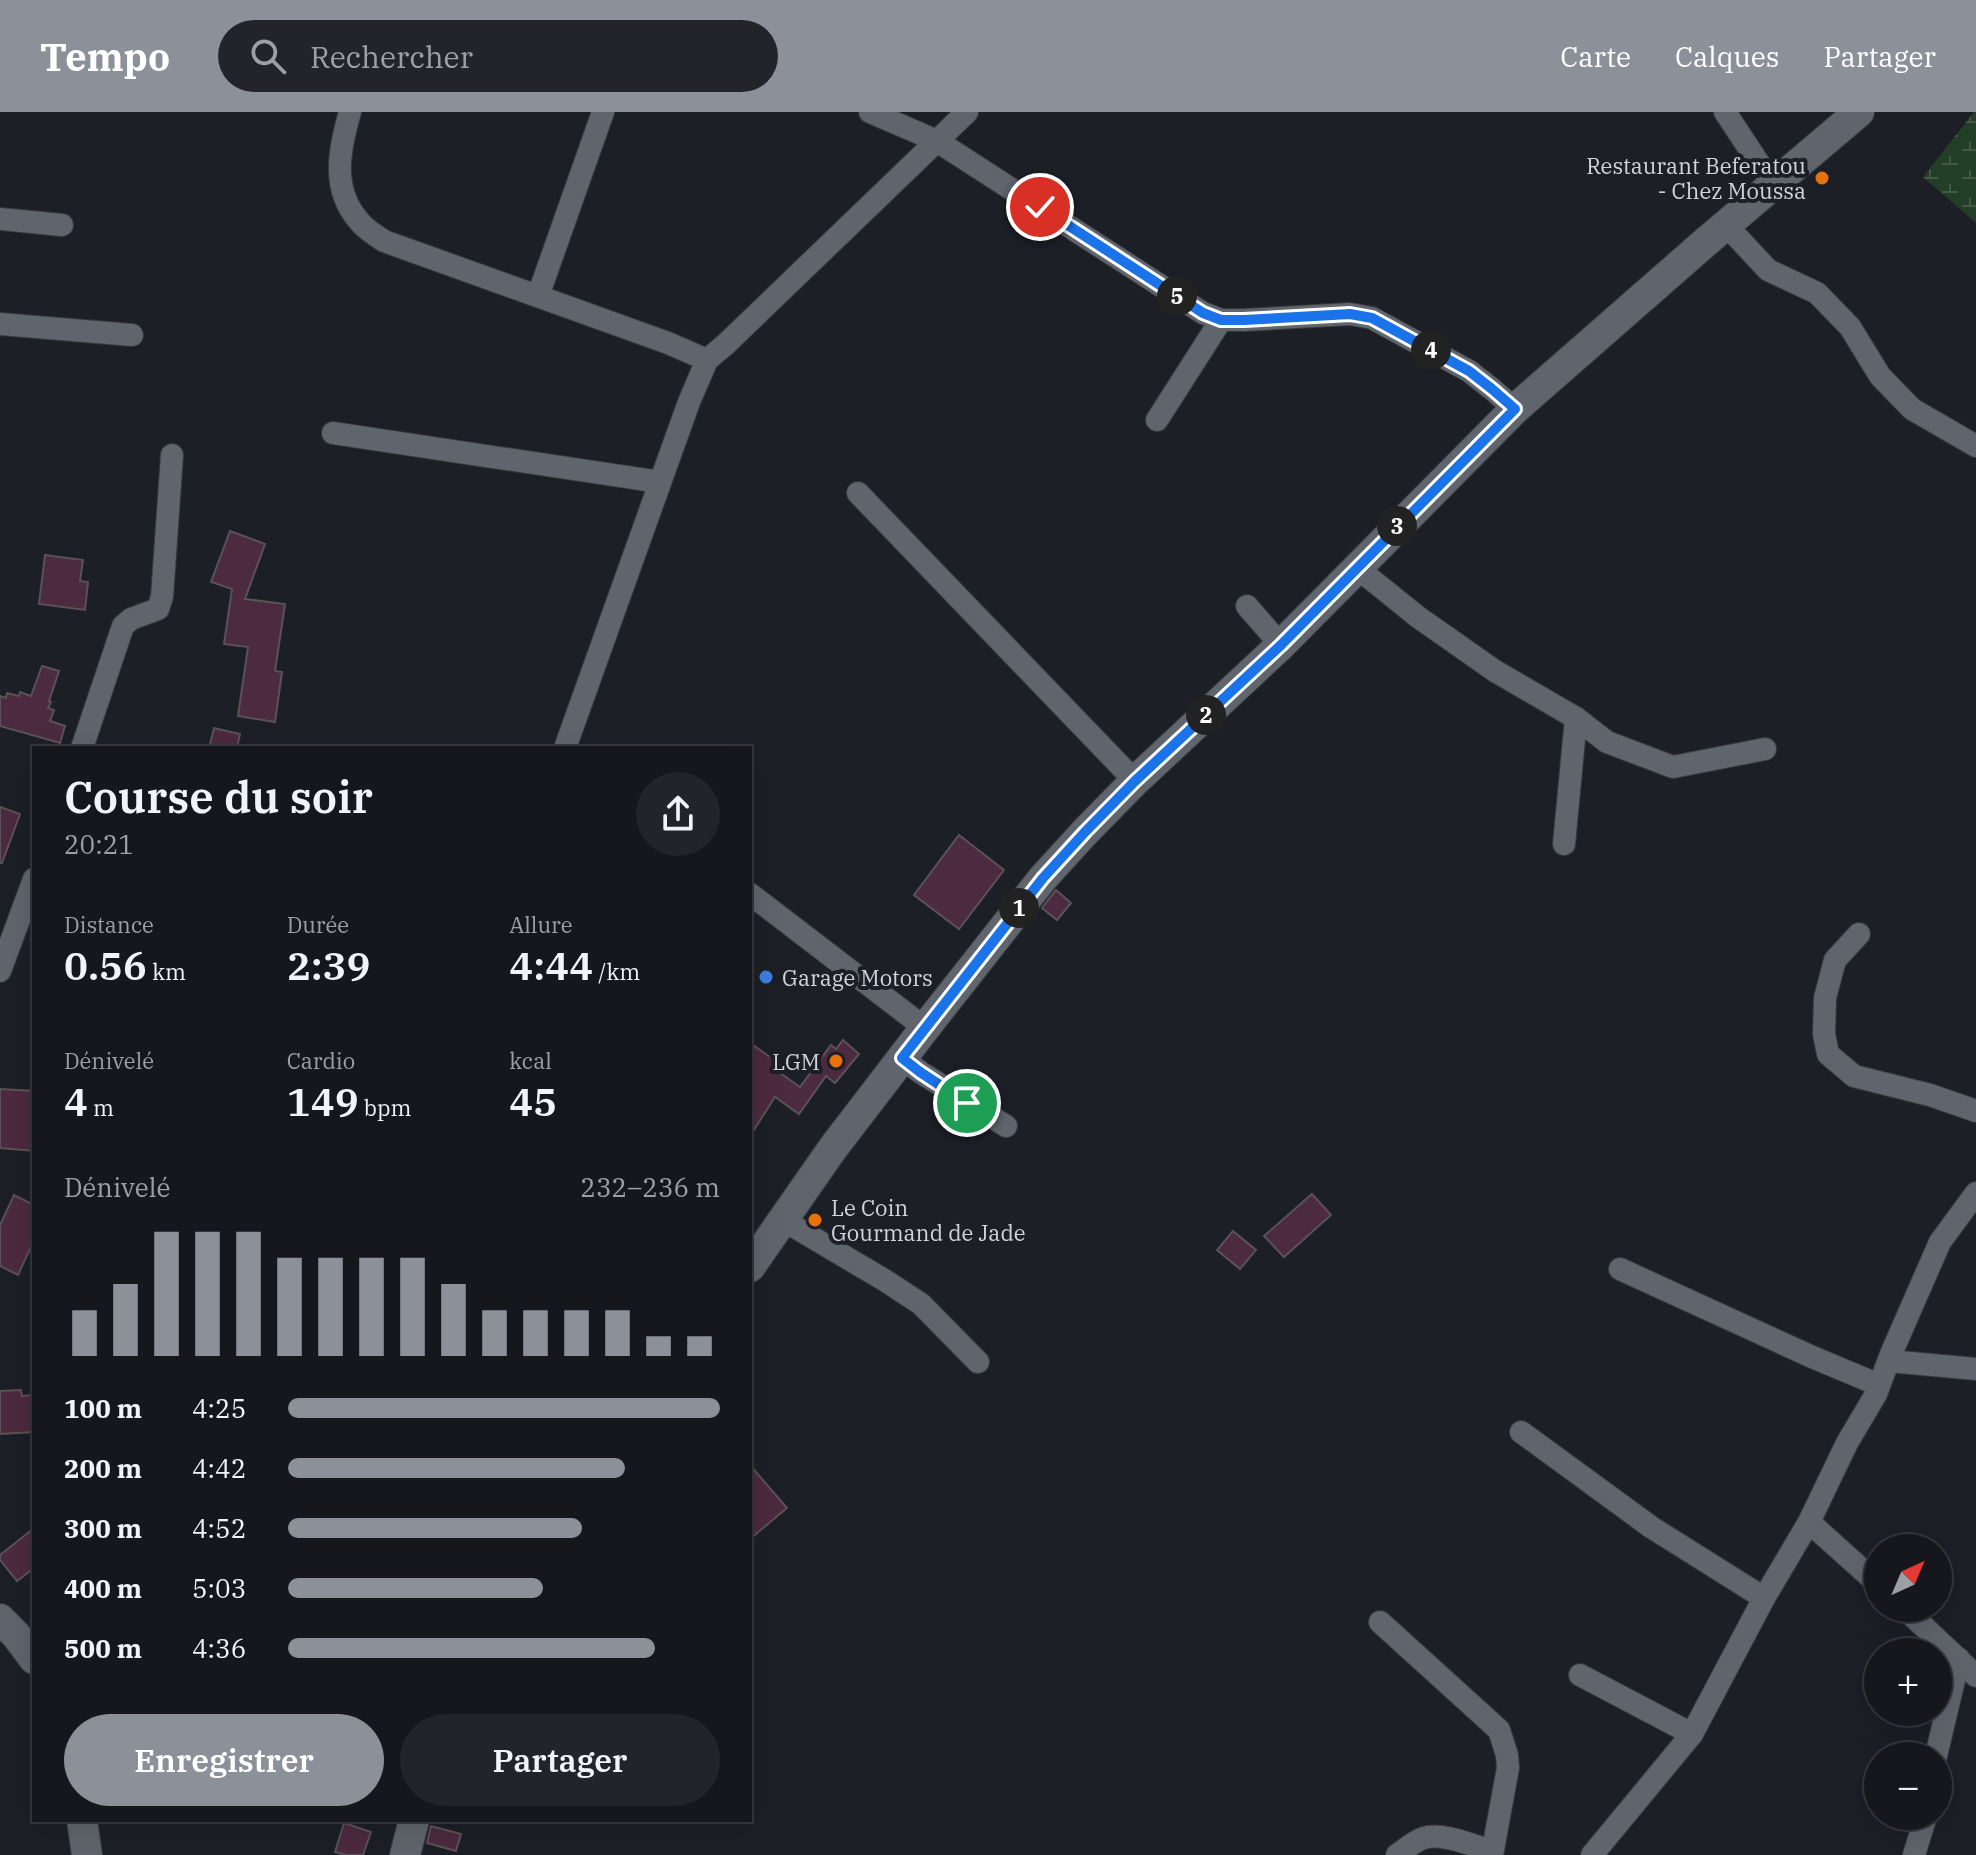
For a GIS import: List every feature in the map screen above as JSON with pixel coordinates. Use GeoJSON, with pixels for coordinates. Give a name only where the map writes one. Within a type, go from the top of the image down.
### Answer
{"type":"FeatureCollection","features":[{"type":"Feature","properties":{"kind":"street"},"geometry":{"type":"LineString","coordinates":[[350,112],[340,153],[344,202],[360,224],[384,241],[668,343],[707,360]]}},
{"type":"Feature","properties":{"kind":"street"},"geometry":{"type":"LineString","coordinates":[[538,296],[603,112]]}},
{"type":"Feature","properties":{"kind":"street"},"geometry":{"type":"LineString","coordinates":[[870,112],[937,141],[1203,313],[1221,320],[1350,314],[1372,318],[1469,371],[1515,409]]}},
{"type":"Feature","properties":{"kind":"street"},"geometry":{"type":"LineString","coordinates":[[566,746],[707,360],[967,112]]}},
{"type":"Feature","properties":{"kind":"street"},"geometry":{"type":"LineString","coordinates":[[1725,112],[1762,168],[1776,183]]}},
{"type":"Feature","properties":{"kind":"street"},"geometry":{"type":"LineString","coordinates":[[752,1264],[833,1148],[1043,878],[1135,781],[1281,645],[1515,409],[1859,112]]}},
{"type":"Feature","properties":{"kind":"street"},"geometry":{"type":"LineString","coordinates":[[0,219],[62,225]]}},
{"type":"Feature","properties":{"kind":"street"},"geometry":{"type":"LineString","coordinates":[[1726,225],[1768,270],[1817,293],[1850,327],[1880,376],[1912,409],[1976,446]]}},
{"type":"Feature","properties":{"kind":"street"},"geometry":{"type":"LineString","coordinates":[[1157,420],[1221,320]]}},
{"type":"Feature","properties":{"kind":"street"},"geometry":{"type":"LineString","coordinates":[[0,324],[132,335]]}},
{"type":"Feature","properties":{"kind":"street"},"geometry":{"type":"LineString","coordinates":[[333,433],[660,482]]}},
{"type":"Feature","properties":{"kind":"street"},"geometry":{"type":"LineString","coordinates":[[83,746],[123,626],[131,619],[158,609],[162,597],[172,455]]}},
{"type":"Feature","properties":{"kind":"street"},"geometry":{"type":"LineString","coordinates":[[858,493],[1135,781]]}},
{"type":"Feature","properties":{"kind":"street"},"geometry":{"type":"LineString","coordinates":[[1356,567],[1418,617],[1495,671],[1576,718],[1607,742],[1673,767],[1765,749]]}},
{"type":"Feature","properties":{"kind":"street"},"geometry":{"type":"LineString","coordinates":[[1247,606],[1281,645]]}},
{"type":"Feature","properties":{"kind":"street"},"geometry":{"type":"LineString","coordinates":[[1564,844],[1576,718]]}},
{"type":"Feature","properties":{"kind":"street"},"geometry":{"type":"LineString","coordinates":[[0,971],[32,884]]}},
{"type":"Feature","properties":{"kind":"street"},"geometry":{"type":"LineString","coordinates":[[754,905],[925,1028]]}},
{"type":"Feature","properties":{"kind":"street"},"geometry":{"type":"LineString","coordinates":[[1859,934],[1835,960],[1825,998],[1824,1034],[1828,1054],[1854,1076],[1930,1095],[1976,1111]]}},
{"type":"Feature","properties":{"kind":"street"},"geometry":{"type":"LineString","coordinates":[[902,1058],[1006,1126]]}},
{"type":"Feature","properties":{"kind":"street"},"geometry":{"type":"LineString","coordinates":[[1592,1855],[1692,1734],[1876,1394],[1940,1242],[1976,1193]]}},
{"type":"Feature","properties":{"kind":"street"},"geometry":{"type":"LineString","coordinates":[[783,1220],[921,1304],[978,1362]]}},
{"type":"Feature","properties":{"kind":"street"},"geometry":{"type":"LineString","coordinates":[[1620,1269],[1879,1385]]}},
{"type":"Feature","properties":{"kind":"street"},"geometry":{"type":"LineString","coordinates":[[1889,1361],[1976,1369]]}},
{"type":"Feature","properties":{"kind":"street"},"geometry":{"type":"LineString","coordinates":[[1521,1432],[1651,1527],[1764,1598]]}},
{"type":"Feature","properties":{"kind":"street"},"geometry":{"type":"LineString","coordinates":[[1809,1522],[1864,1571]]}},
{"type":"Feature","properties":{"kind":"street"},"geometry":{"type":"LineString","coordinates":[[0,1619],[32,1656]]}},
{"type":"Feature","properties":{"kind":"street"},"geometry":{"type":"LineString","coordinates":[[1380,1622],[1499,1730],[1508,1768],[1492,1853],[1444,1837],[1428,1836],[1397,1855]]}},
{"type":"Feature","properties":{"kind":"street"},"geometry":{"type":"LineString","coordinates":[[1919,1622],[1976,1676]]}},
{"type":"Feature","properties":{"kind":"street"},"geometry":{"type":"LineString","coordinates":[[1939,1742],[1959,1659]]}},
{"type":"Feature","properties":{"kind":"street"},"geometry":{"type":"LineString","coordinates":[[1580,1675],[1692,1734]]}},
{"type":"Feature","properties":{"kind":"street"},"geometry":{"type":"LineString","coordinates":[[82,1822],[87,1855]]}},
{"type":"Feature","properties":{"kind":"street"},"geometry":{"type":"LineString","coordinates":[[405,1855],[413,1822]]}},
{"type":"Feature","properties":{"kind":"street"},"geometry":{"type":"LineString","coordinates":[[1914,1855],[1922,1830]]}},
{"type":"Feature","properties":{"kind":"green space"},"geometry":{"type":"Polygon","coordinates":[[[1976,112],[1976,223],[1923,177],[1976,112]]]}},
{"type":"Feature","properties":{"kind":"building"},"geometry":{"type":"Polygon","coordinates":[[[230,531],[265,544],[245,599],[285,604],[275,671],[282,672],[275,722],[238,716],[248,647],[224,644],[232,589],[211,582],[230,531]]]}},
{"type":"Feature","properties":{"kind":"building"},"geometry":{"type":"Polygon","coordinates":[[[45,555],[83,560],[80,581],[88,582],[85,610],[39,604],[45,555]]]}},
{"type":"Feature","properties":{"kind":"building"},"geometry":{"type":"Polygon","coordinates":[[[42,666],[59,671],[48,708],[54,710],[50,721],[65,726],[60,743],[0,726],[0,696],[6,698],[7,693],[19,696],[20,692],[31,696],[42,666]]]}},
{"type":"Feature","properties":{"kind":"building"},"geometry":{"type":"Polygon","coordinates":[[[214,728],[240,734],[237,746],[210,746],[214,728]]]}},
{"type":"Feature","properties":{"kind":"building"},"geometry":{"type":"Polygon","coordinates":[[[0,807],[20,814],[2,863],[0,863],[0,807]]]}},
{"type":"Feature","properties":{"kind":"building"},"geometry":{"type":"Polygon","coordinates":[[[959,835],[1004,870],[959,929],[914,895],[959,835]]]}},
{"type":"Feature","properties":{"kind":"building"},"geometry":{"type":"Polygon","coordinates":[[[1056,890],[1071,903],[1057,920],[1042,908],[1056,890]]]}},
{"type":"Feature","properties":{"kind":"building"},"geometry":{"type":"Polygon","coordinates":[[[843,1040],[859,1054],[835,1083],[826,1076],[799,1114],[775,1097],[752,1133],[752,1044],[780,1064],[776,1070],[800,1087],[831,1045],[836,1049],[843,1040]]]}},
{"type":"Feature","properties":{"kind":"building"},"geometry":{"type":"Polygon","coordinates":[[[0,1089],[32,1091],[32,1151],[0,1148],[0,1089]]]}},
{"type":"Feature","properties":{"kind":"building"},"geometry":{"type":"Polygon","coordinates":[[[1312,1194],[1331,1215],[1284,1257],[1264,1236],[1312,1194]]]}},
{"type":"Feature","properties":{"kind":"building"},"geometry":{"type":"Polygon","coordinates":[[[14,1195],[32,1204],[32,1244],[18,1275],[0,1266],[0,1225],[14,1195]]]}},
{"type":"Feature","properties":{"kind":"building"},"geometry":{"type":"Polygon","coordinates":[[[1233,1231],[1256,1250],[1240,1269],[1217,1250],[1233,1231]]]}},
{"type":"Feature","properties":{"kind":"building"},"geometry":{"type":"Polygon","coordinates":[[[21,1390],[22,1396],[32,1395],[32,1432],[0,1434],[0,1391],[21,1390]]]}},
{"type":"Feature","properties":{"kind":"building"},"geometry":{"type":"Polygon","coordinates":[[[752,1467],[787,1508],[752,1537],[752,1467]]]}},
{"type":"Feature","properties":{"kind":"building"},"geometry":{"type":"Polygon","coordinates":[[[32,1530],[32,1570],[17,1581],[0,1560],[0,1555],[32,1530]]]}},
{"type":"Feature","properties":{"kind":"building"},"geometry":{"type":"Polygon","coordinates":[[[344,1823],[371,1832],[363,1855],[335,1852],[344,1823]]]}},
{"type":"Feature","properties":{"kind":"building"},"geometry":{"type":"Polygon","coordinates":[[[431,1826],[461,1834],[456,1851],[427,1843],[431,1826]]]}},
{"type":"Feature","properties":{"kind":"place","name":"Restaurant Beferatou - Chez Moussa"},"geometry":{"type":"Point","coordinates":[1822,178]}},
{"type":"Feature","properties":{"kind":"place","name":"Garage Motors"},"geometry":{"type":"Point","coordinates":[766,977]}},
{"type":"Feature","properties":{"kind":"place","name":"LGM"},"geometry":{"type":"Point","coordinates":[836,1061]}},
{"type":"Feature","properties":{"kind":"place","name":"Le Coin Gourmand de Jade"},"geometry":{"type":"Point","coordinates":[815,1220]}},
{"type":"Feature","properties":{"kind":"route"},"geometry":{"type":"LineString","coordinates":[[967,1103],[902,1058],[992,941],[1043,878],[1135,781],[1281,645],[1515,409],[1469,371],[1372,318],[1350,314],[1221,320],[1203,313],[1040,207]]}}]}
